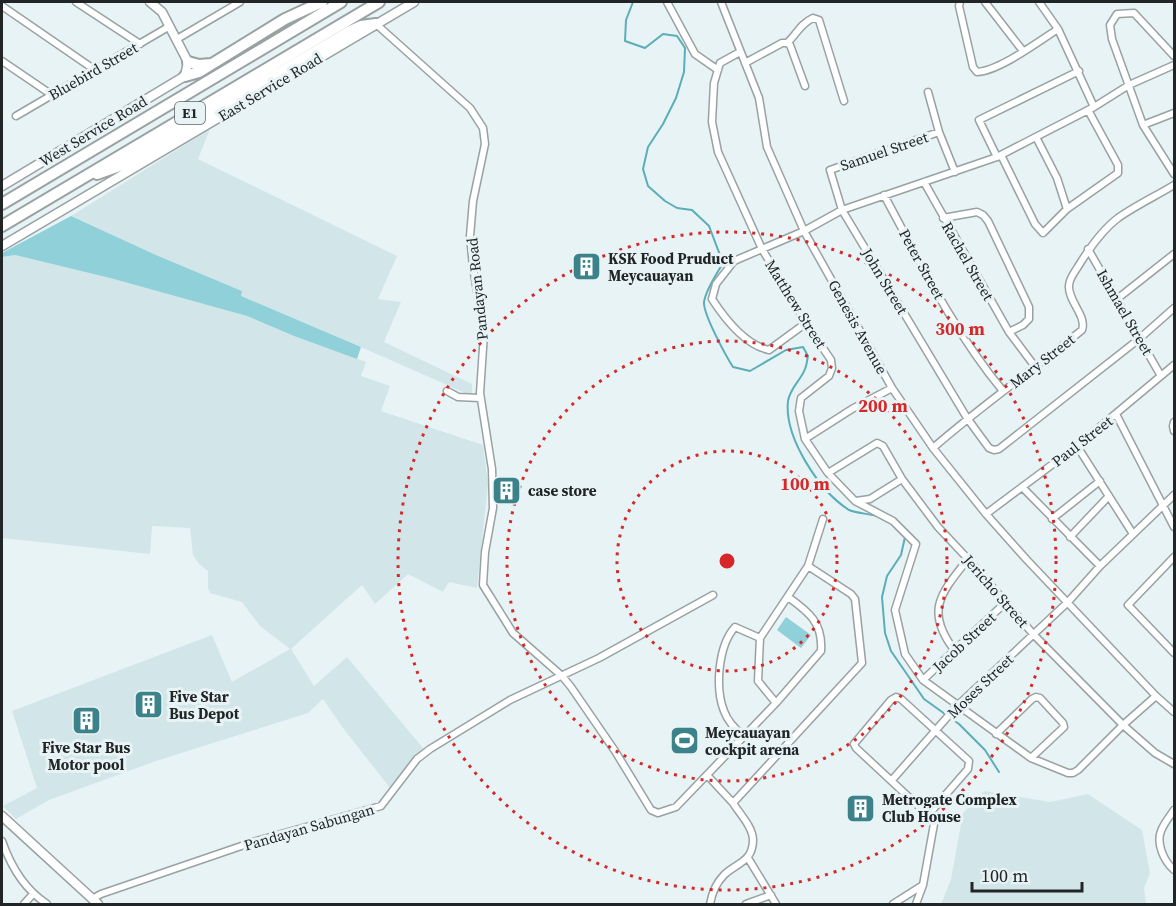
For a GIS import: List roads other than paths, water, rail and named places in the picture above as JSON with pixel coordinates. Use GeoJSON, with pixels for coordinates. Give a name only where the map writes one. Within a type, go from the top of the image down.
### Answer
{"type":"FeatureCollection","features":[{"type":"Feature","properties":{"kind":"highway"},"geometry":{"type":"LineString","coordinates":[[185,76],[199,72],[285,19],[322,2]]}},
{"type":"Feature","properties":{"kind":"highway","name":"E1"},"geometry":{"type":"LineString","coordinates":[[2,204],[341,2]]}},
{"type":"Feature","properties":{"kind":"highway","name":"E1"},"geometry":{"type":"LineString","coordinates":[[2,226],[379,2]]}},
{"type":"Feature","properties":{"kind":"highway"},"geometry":{"type":"LineString","coordinates":[[72,184],[125,164],[350,32],[361,26],[376,24]]}},
{"type":"Feature","properties":{"kind":"highway"},"geometry":{"type":"LineString","coordinates":[[188,62],[199,65],[212,64]]}},
{"type":"Feature","properties":{"kind":"main road"},"geometry":{"type":"LineString","coordinates":[[150,2],[162,12],[188,62],[185,76]]}},
{"type":"Feature","properties":{"kind":"main road","name":"East Service Road"},"geometry":{"type":"LineString","coordinates":[[2,246],[414,2]]}},
{"type":"Feature","properties":{"kind":"main road","name":"West Service Road"},"geometry":{"type":"LineString","coordinates":[[2,186],[185,76]]}},
{"type":"Feature","properties":{"kind":"main road"},"geometry":{"type":"LineString","coordinates":[[2,818],[95,902]]}},
{"type":"Feature","properties":{"kind":"street"},"geometry":{"type":"LineString","coordinates":[[76,2],[140,44]]}},
{"type":"Feature","properties":{"kind":"street"},"geometry":{"type":"LineString","coordinates":[[177,39],[240,2]]}},
{"type":"Feature","properties":{"kind":"street"},"geometry":{"type":"LineString","coordinates":[[667,2],[695,54],[718,70],[720,63],[740,52]]}},
{"type":"Feature","properties":{"kind":"street","name":"Genesis Avenue"},"geometry":{"type":"LineString","coordinates":[[721,2],[759,98],[767,147],[804,231],[892,388],[933,448],[986,514],[1156,696],[1174,712]]}},
{"type":"Feature","properties":{"kind":"street"},"geometry":{"type":"LineString","coordinates":[[960,2],[968,47],[973,67],[977,72],[985,72],[1058,29]]}},
{"type":"Feature","properties":{"kind":"street"},"geometry":{"type":"LineString","coordinates":[[985,2],[1023,51]]}},
{"type":"Feature","properties":{"kind":"street"},"geometry":{"type":"LineString","coordinates":[[1039,2],[1058,29],[1079,71],[1091,108],[1119,169],[1118,173],[1067,209],[1043,233],[1035,224],[979,120],[1079,71]]}},
{"type":"Feature","properties":{"kind":"street"},"geometry":{"type":"LineString","coordinates":[[2,6],[95,70]]}},
{"type":"Feature","properties":{"kind":"street"},"geometry":{"type":"LineString","coordinates":[[1174,56],[1134,13],[1117,14],[1110,25],[1112,39],[1143,124],[1174,174]]}},
{"type":"Feature","properties":{"kind":"street"},"geometry":{"type":"LineString","coordinates":[[745,63],[782,43],[787,43],[796,35],[801,24],[813,18],[819,20],[844,101]]}},
{"type":"Feature","properties":{"kind":"street","name":"Pandayan Road"},"geometry":{"type":"LineString","coordinates":[[376,24],[470,108],[483,128],[485,144],[473,201],[470,236],[484,333],[480,398],[492,469],[493,508],[485,552],[483,585],[513,633],[562,676]]}},
{"type":"Feature","properties":{"kind":"street","name":"Bluebird Street"},"geometry":{"type":"LineString","coordinates":[[16,116],[170,26]]}},
{"type":"Feature","properties":{"kind":"street"},"geometry":{"type":"LineString","coordinates":[[787,43],[790,45],[805,86]]}},
{"type":"Feature","properties":{"kind":"street"},"geometry":{"type":"LineString","coordinates":[[2,61],[52,95]]}},
{"type":"Feature","properties":{"kind":"street"},"geometry":{"type":"LineString","coordinates":[[806,323],[769,350],[757,347],[719,310],[712,299],[716,284],[734,261],[804,231],[842,210],[999,156],[1091,108],[1129,85],[1174,65]]}},
{"type":"Feature","properties":{"kind":"street","name":"Matthew Street"},"geometry":{"type":"LineString","coordinates":[[718,70],[714,83],[712,122],[718,152],[762,249],[831,360],[832,368],[829,376],[801,398],[799,411],[805,439],[828,473],[855,501],[892,521],[916,544],[895,610],[905,654],[923,680],[955,709],[1031,758],[1073,773],[1156,696]]}},
{"type":"Feature","properties":{"kind":"street"},"geometry":{"type":"LineString","coordinates":[[928,92],[939,132],[955,172]]}},
{"type":"Feature","properties":{"kind":"street"},"geometry":{"type":"LineString","coordinates":[[1143,124],[1174,113]]}},
{"type":"Feature","properties":{"kind":"street","name":"Samuel Street"},"geometry":{"type":"LineString","coordinates":[[830,170],[939,132]]}},
{"type":"Feature","properties":{"kind":"street"},"geometry":{"type":"LineString","coordinates":[[1036,137],[1058,178],[1067,209]]}},
{"type":"Feature","properties":{"kind":"street","name":"John Street"},"geometry":{"type":"LineString","coordinates":[[830,170],[842,210],[967,418],[989,448],[994,450],[999,448],[1139,339]]}},
{"type":"Feature","properties":{"kind":"street","name":"Rachel Street"},"geometry":{"type":"LineString","coordinates":[[924,182],[1009,332],[1036,368]]}},
{"type":"Feature","properties":{"kind":"street","name":"Mary Street"},"geometry":{"type":"LineString","coordinates":[[933,448],[967,418],[1036,368],[1082,330],[1082,320],[1072,302],[1069,290],[1070,281],[1089,249],[1116,219],[1174,185]]}},
{"type":"Feature","properties":{"kind":"street","name":"Peter Street"},"geometry":{"type":"LineString","coordinates":[[884,195],[950,316],[981,365],[1003,391]]}},
{"type":"Feature","properties":{"kind":"street"},"geometry":{"type":"LineString","coordinates":[[943,218],[977,212],[988,221],[1029,307],[1029,319],[1009,332]]}},
{"type":"Feature","properties":{"kind":"street","name":"Ishmael Street"},"geometry":{"type":"LineString","coordinates":[[1089,249],[1161,376]]}},
{"type":"Feature","properties":{"kind":"street"},"geometry":{"type":"LineString","coordinates":[[1117,299],[1174,254]]}},
{"type":"Feature","properties":{"kind":"street"},"geometry":{"type":"LineString","coordinates":[[1139,339],[1174,308]]}},
{"type":"Feature","properties":{"kind":"street","name":"Paul Street"},"geometry":{"type":"LineString","coordinates":[[986,514],[1077,446],[1174,364]]}},
{"type":"Feature","properties":{"kind":"street"},"geometry":{"type":"LineString","coordinates":[[805,439],[852,409],[892,388]]}},
{"type":"Feature","properties":{"kind":"street"},"geometry":{"type":"LineString","coordinates":[[447,391],[458,397],[480,398]]}},
{"type":"Feature","properties":{"kind":"street"},"geometry":{"type":"LineString","coordinates":[[1116,414],[1174,527]]}},
{"type":"Feature","properties":{"kind":"street"},"geometry":{"type":"LineString","coordinates":[[1174,422],[1174,431]]}},
{"type":"Feature","properties":{"kind":"street","name":"Jericho Street"},"geometry":{"type":"LineString","coordinates":[[828,473],[877,443],[883,446],[902,479],[938,527],[1034,635],[1123,725],[1155,753],[1174,764]]}},
{"type":"Feature","properties":{"kind":"street"},"geometry":{"type":"LineString","coordinates":[[1077,446],[1132,534]]}},
{"type":"Feature","properties":{"kind":"street"},"geometry":{"type":"LineString","coordinates":[[855,501],[870,499],[902,479]]}},
{"type":"Feature","properties":{"kind":"street"},"geometry":{"type":"LineString","coordinates":[[1052,519],[1100,481]]}},
{"type":"Feature","properties":{"kind":"street"},"geometry":{"type":"LineString","coordinates":[[1022,487],[1100,566]]}},
{"type":"Feature","properties":{"kind":"street","name":"Moses Street"},"geometry":{"type":"LineString","coordinates":[[892,780],[955,709],[1068,602],[1100,566],[1174,495]]}},
{"type":"Feature","properties":{"kind":"street"},"geometry":{"type":"LineString","coordinates":[[1070,537],[1109,496]]}},
{"type":"Feature","properties":{"kind":"street"},"geometry":{"type":"LineString","coordinates":[[776,703],[758,681],[760,638],[808,566],[823,519]]}},
{"type":"Feature","properties":{"kind":"street"},"geometry":{"type":"LineString","coordinates":[[1174,557],[1128,605],[1174,653]]}},
{"type":"Feature","properties":{"kind":"street"},"geometry":{"type":"LineString","coordinates":[[955,651],[945,638],[937,616],[944,590],[968,559]]}},
{"type":"Feature","properties":{"kind":"street"},"geometry":{"type":"LineString","coordinates":[[733,802],[862,663],[855,599],[808,566]]}},
{"type":"Feature","properties":{"kind":"street","name":"Pandayan Sabungan"},"geometry":{"type":"LineString","coordinates":[[95,902],[100,894],[253,842],[381,806],[417,759],[430,750],[510,700],[562,676],[713,595]]}},
{"type":"Feature","properties":{"kind":"street"},"geometry":{"type":"LineString","coordinates":[[562,676],[615,751],[651,810],[658,813],[676,807],[776,703],[821,651],[818,626],[808,611],[788,597]]}},
{"type":"Feature","properties":{"kind":"street","name":"Jacob Street"},"geometry":{"type":"LineString","coordinates":[[923,680],[1005,603]]}},
{"type":"Feature","properties":{"kind":"street"},"geometry":{"type":"LineString","coordinates":[[744,736],[735,729],[724,712],[720,693],[722,650],[735,627],[760,638]]}},
{"type":"Feature","properties":{"kind":"street"},"geometry":{"type":"LineString","coordinates":[[916,904],[923,885],[934,824],[928,815],[854,744],[896,697],[937,730],[969,761],[970,765],[928,815]]}},
{"type":"Feature","properties":{"kind":"street"},"geometry":{"type":"LineString","coordinates":[[996,734],[1032,699],[1040,698],[1064,727],[1031,758]]}},
{"type":"Feature","properties":{"kind":"street"},"geometry":{"type":"LineString","coordinates":[[707,776],[733,802],[749,828],[753,840],[748,858],[724,874],[713,891],[710,904]]}},
{"type":"Feature","properties":{"kind":"street"},"geometry":{"type":"LineString","coordinates":[[1174,810],[1160,832],[1161,848],[1167,864],[1174,870]]}},
{"type":"Feature","properties":{"kind":"street"},"geometry":{"type":"LineString","coordinates":[[2,841],[10,865],[33,894],[47,904]]}},
{"type":"Feature","properties":{"kind":"street"},"geometry":{"type":"LineString","coordinates":[[748,858],[777,904]]}},
{"type":"Feature","properties":{"kind":"street"},"geometry":{"type":"LineString","coordinates":[[893,904],[923,885]]}},
{"type":"Feature","properties":{"kind":"street"},"geometry":{"type":"LineString","coordinates":[[24,904],[33,894]]}},
{"type":"Feature","properties":{"kind":"street"},"geometry":{"type":"LineString","coordinates":[[746,904],[771,896]]}},
{"type":"Feature","properties":{"kind":"waterway"},"geometry":{"type":"LineString","coordinates":[[633,2],[626,20],[625,41],[645,48],[663,34],[677,36],[685,48],[684,72],[676,98],[648,147],[643,169],[648,186],[665,201],[677,208],[692,210],[709,226],[723,263],[709,287],[704,302],[715,335],[733,367],[750,371],[786,350],[803,347],[808,356],[806,366],[788,401],[788,415],[798,446],[815,477],[838,501],[849,510],[880,517]]}},
{"type":"Feature","properties":{"kind":"waterway"},"geometry":{"type":"LineString","coordinates":[[905,537],[901,555],[887,576],[882,597],[885,633],[891,651],[924,699],[959,724],[985,750],[999,772]]}},
{"type":"Feature","properties":{"kind":"place","name":"KSK Food Pruduct Meycauayan"},"geometry":{"type":"Point","coordinates":[587,267]}},
{"type":"Feature","properties":{"kind":"place","name":"case store"},"geometry":{"type":"Point","coordinates":[507,490]}},
{"type":"Feature","properties":{"kind":"place","name":"Five Star Bus Depot"},"geometry":{"type":"Point","coordinates":[148,705]}},
{"type":"Feature","properties":{"kind":"place","name":"Five Star Bus Motor pool"},"geometry":{"type":"Point","coordinates":[86,720]}},
{"type":"Feature","properties":{"kind":"place","name":"Meycauayan cockpit arena"},"geometry":{"type":"Point","coordinates":[684,741]}},
{"type":"Feature","properties":{"kind":"place","name":"Metrogate Complex Club House"},"geometry":{"type":"Point","coordinates":[861,808]}}]}
